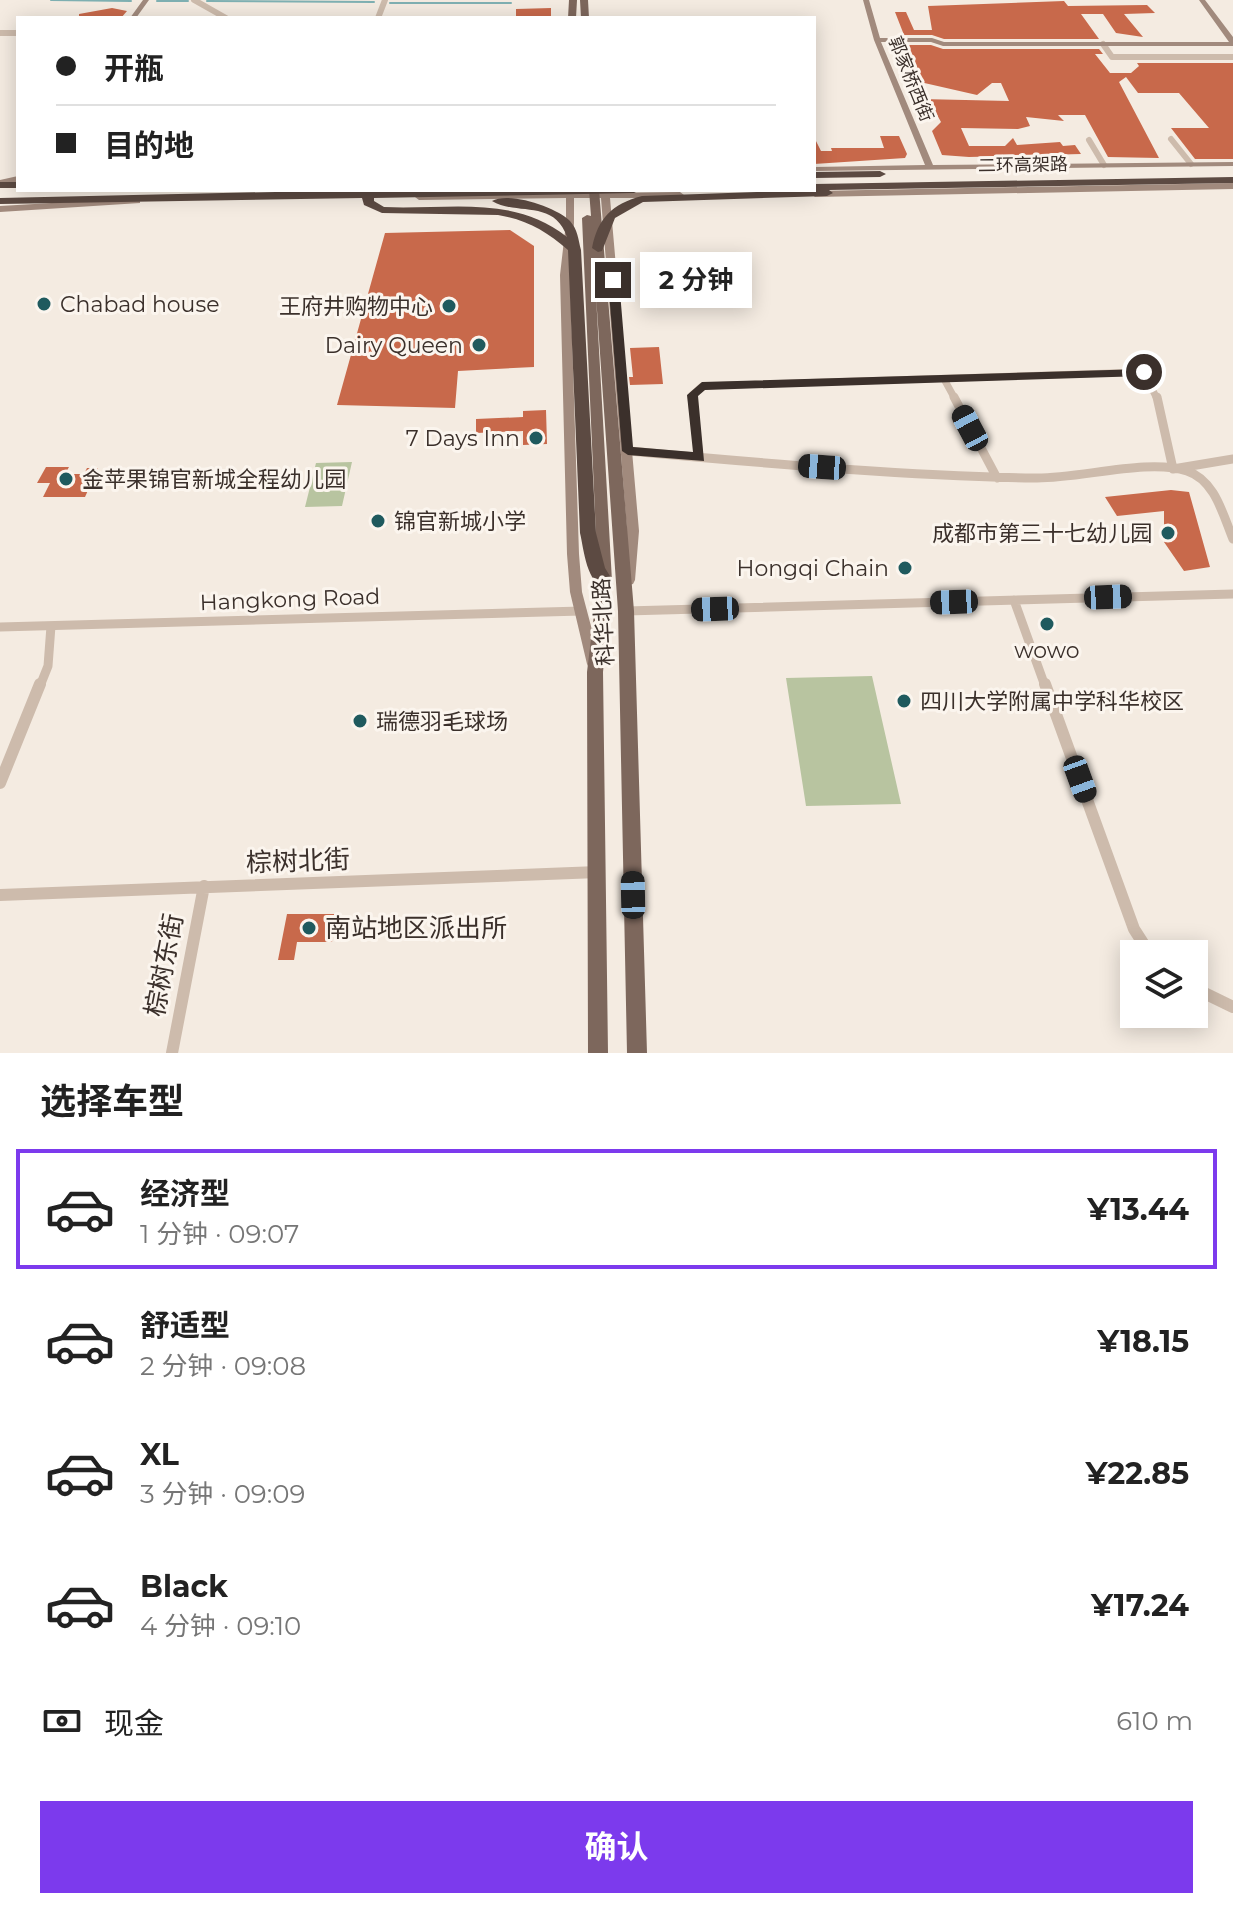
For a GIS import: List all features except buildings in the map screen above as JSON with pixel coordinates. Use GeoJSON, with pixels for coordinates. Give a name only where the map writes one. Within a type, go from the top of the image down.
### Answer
{"type":"FeatureCollection","features":[{"type":"Feature","properties":{"kind":"highway","name":"二环高架路"},"geometry":{"type":"LineString","coordinates":[[816,175],[1233,170]]}},
{"type":"Feature","properties":{"kind":"highway","name":"二环高架路"},"geometry":{"type":"LineString","coordinates":[[816,187],[1233,183]]}},
{"type":"Feature","properties":{"kind":"highway"},"geometry":{"type":"LineString","coordinates":[[598,248],[606,219],[626,204],[642,199],[943,190],[976,184]]}},
{"type":"Feature","properties":{"kind":"highway"},"geometry":{"type":"LineString","coordinates":[[1,192],[538,192]]}},
{"type":"Feature","properties":{"kind":"highway"},"geometry":{"type":"LineString","coordinates":[[368,192],[368,203],[382,210],[484,210],[517,215],[542,225],[575,250]]}},
{"type":"Feature","properties":{"kind":"highway"},"geometry":{"type":"LineString","coordinates":[[441,194],[543,208],[570,226],[575,250],[588,533],[597,570],[605,581]]}},
{"type":"Feature","properties":{"kind":"main road"},"geometry":{"type":"LineString","coordinates":[[585,192],[603,409]]}},
{"type":"Feature","properties":{"kind":"main road","name":"科华北路"},"geometry":{"type":"LineString","coordinates":[[594,192],[603,409],[605,581],[595,672],[598,1053]]}},
{"type":"Feature","properties":{"kind":"main road","name":"科华北路"},"geometry":{"type":"LineString","coordinates":[[603,409],[626,611],[637,1053]]}},
{"type":"Feature","properties":{"kind":"street"},"geometry":{"type":"LineString","coordinates":[[194,0],[222,16]]}},
{"type":"Feature","properties":{"kind":"street","name":"郭家桥西街"},"geometry":{"type":"LineString","coordinates":[[866,0],[877,40],[930,168]]}},
{"type":"Feature","properties":{"kind":"street"},"geometry":{"type":"LineString","coordinates":[[1202,0],[1233,43]]}},
{"type":"Feature","properties":{"kind":"street"},"geometry":{"type":"LineString","coordinates":[[1210,0],[1233,29]]}},
{"type":"Feature","properties":{"kind":"street"},"geometry":{"type":"LineString","coordinates":[[877,40],[932,40],[943,44],[1233,43]]}},
{"type":"Feature","properties":{"kind":"street"},"geometry":{"type":"LineString","coordinates":[[1103,44],[1112,57],[1233,57]]}},
{"type":"Feature","properties":{"kind":"street"},"geometry":{"type":"LineString","coordinates":[[1171,139],[1191,164]]}},
{"type":"Feature","properties":{"kind":"street"},"geometry":{"type":"LineString","coordinates":[[1089,140],[1104,165]]}},
{"type":"Feature","properties":{"kind":"street"},"geometry":{"type":"LineString","coordinates":[[816,169],[1233,164]]}},
{"type":"Feature","properties":{"kind":"street"},"geometry":{"type":"LineString","coordinates":[[816,190],[1233,183]]}},
{"type":"Feature","properties":{"kind":"street"},"geometry":{"type":"LineString","coordinates":[[161,200],[1,192],[0,208],[161,200],[669,192]]}},
{"type":"Feature","properties":{"kind":"street"},"geometry":{"type":"LineString","coordinates":[[569,193],[570,223],[565,275],[573,554],[576,592],[595,672]]}},
{"type":"Feature","properties":{"kind":"street"},"geometry":{"type":"LineString","coordinates":[[606,193],[633,531],[626,611],[1233,594]]}},
{"type":"Feature","properties":{"kind":"street"},"geometry":{"type":"LineString","coordinates":[[699,457],[692,395],[702,386],[1144,372],[1155,390],[1173,469]]}},
{"type":"Feature","properties":{"kind":"street"},"geometry":{"type":"LineString","coordinates":[[944,379],[997,478]]}},
{"type":"Feature","properties":{"kind":"street"},"geometry":{"type":"LineString","coordinates":[[628,451],[997,478],[1065,478],[1173,469],[1233,459]]}},
{"type":"Feature","properties":{"kind":"street"},"geometry":{"type":"LineString","coordinates":[[1173,469],[1201,476],[1211,489],[1233,539]]}},
{"type":"Feature","properties":{"kind":"street"},"geometry":{"type":"LineString","coordinates":[[1014,600],[1134,929],[1141,940]]}},
{"type":"Feature","properties":{"kind":"street","name":"Hangkong Road"},"geometry":{"type":"LineString","coordinates":[[0,627],[582,611]]}},
{"type":"Feature","properties":{"kind":"street"},"geometry":{"type":"LineString","coordinates":[[0,783],[48,666],[51,626]]}},
{"type":"Feature","properties":{"kind":"street","name":"棕树北街"},"geometry":{"type":"LineString","coordinates":[[0,895],[598,872]]}},
{"type":"Feature","properties":{"kind":"street","name":"棕树东街"},"geometry":{"type":"LineString","coordinates":[[172,1053],[204,886]]}},
{"type":"Feature","properties":{"kind":"street"},"geometry":{"type":"LineString","coordinates":[[1208,995],[1233,1007]]}},
{"type":"Feature","properties":{"kind":"green space"},"geometry":{"type":"Polygon","coordinates":[[[352,462],[342,506],[305,507],[316,463],[352,462]]]}},
{"type":"Feature","properties":{"kind":"green space"},"geometry":{"type":"Polygon","coordinates":[[[872,676],[901,804],[806,806],[786,678],[872,676]]]}},
{"type":"Feature","properties":{"kind":"waterway"},"geometry":{"type":"LineString","coordinates":[[51,0],[131,1]]}},
{"type":"Feature","properties":{"kind":"waterway"},"geometry":{"type":"LineString","coordinates":[[157,1],[188,1]]}},
{"type":"Feature","properties":{"kind":"waterway"},"geometry":{"type":"LineString","coordinates":[[207,1],[374,2]]}},
{"type":"Feature","properties":{"kind":"waterway"},"geometry":{"type":"LineString","coordinates":[[390,3],[511,3]]}},
{"type":"Feature","properties":{"kind":"place","name":"Chabad house"},"geometry":{"type":"Point","coordinates":[44,304]}},
{"type":"Feature","properties":{"kind":"place","name":"王府井购物中心"},"geometry":{"type":"Point","coordinates":[449,306]}},
{"type":"Feature","properties":{"kind":"place","name":"Dairy Queen"},"geometry":{"type":"Point","coordinates":[479,345]}},
{"type":"Feature","properties":{"kind":"place","name":"7 Days Inn"},"geometry":{"type":"Point","coordinates":[536,438]}},
{"type":"Feature","properties":{"kind":"place","name":"金苹果锦官新城全程幼儿园"},"geometry":{"type":"Point","coordinates":[66,479]}},
{"type":"Feature","properties":{"kind":"place","name":"锦官新城小学"},"geometry":{"type":"Point","coordinates":[378,521]}},
{"type":"Feature","properties":{"kind":"place","name":"成都市第三十七幼儿园"},"geometry":{"type":"Point","coordinates":[1168,533]}},
{"type":"Feature","properties":{"kind":"place","name":"Hongqi Chain"},"geometry":{"type":"Point","coordinates":[905,568]}},
{"type":"Feature","properties":{"kind":"place","name":"wowo"},"geometry":{"type":"Point","coordinates":[1047,624]}},
{"type":"Feature","properties":{"kind":"place","name":"四川大学附属中学科华校区"},"geometry":{"type":"Point","coordinates":[904,701]}},
{"type":"Feature","properties":{"kind":"place","name":"瑞德羽毛球场"},"geometry":{"type":"Point","coordinates":[360,721]}},
{"type":"Feature","properties":{"kind":"place","name":"南站地区派出所"},"geometry":{"type":"Point","coordinates":[309,928]}},
{"type":"Feature","properties":{"kind":"route"},"geometry":{"type":"LineString","coordinates":[[613,280],[628,451],[699,457],[692,395],[702,386],[1144,372]]}}]}
